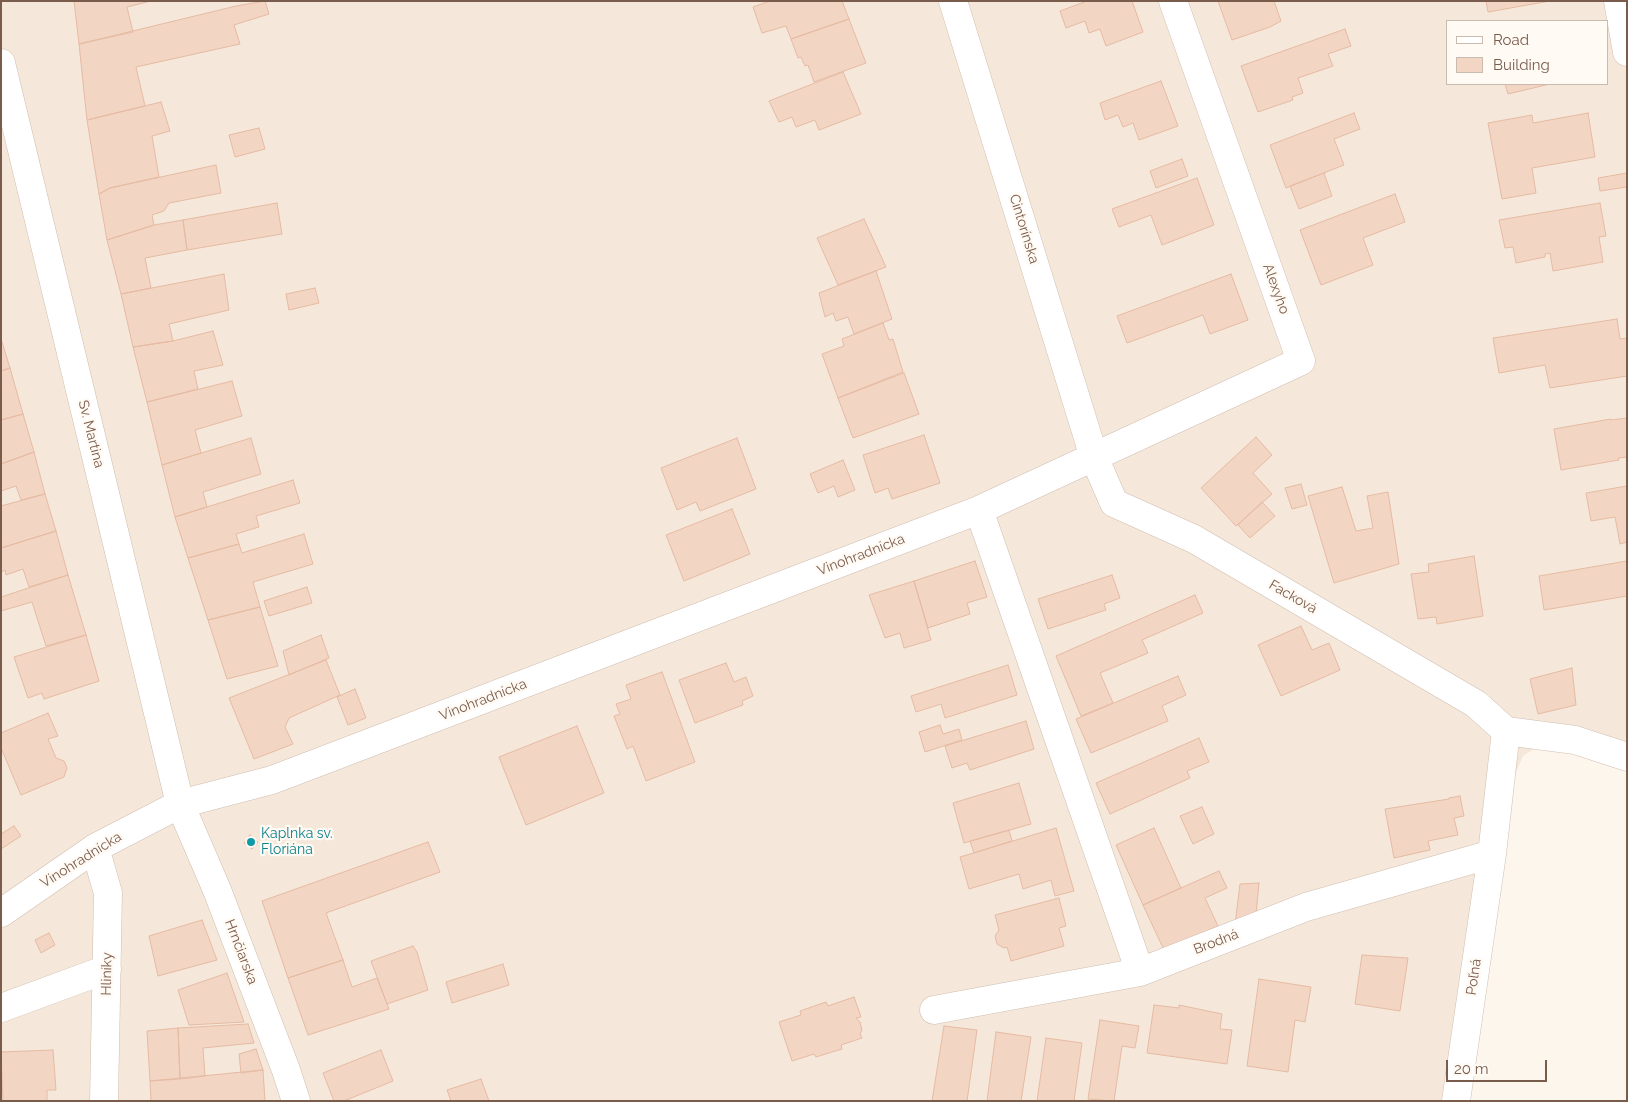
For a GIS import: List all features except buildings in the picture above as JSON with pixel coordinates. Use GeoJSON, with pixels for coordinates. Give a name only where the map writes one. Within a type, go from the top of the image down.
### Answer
{"type":"FeatureCollection","features":[{"type":"Feature","properties":{"kind":"street","name":"Cintorínska"},"geometry":{"type":"LineString","coordinates":[[953,1],[1094,457]]}},
{"type":"Feature","properties":{"kind":"street","name":"Alexyho"},"geometry":{"type":"LineString","coordinates":[[1094,457],[1301,361],[1173,1]]}},
{"type":"Feature","properties":{"kind":"street"},"geometry":{"type":"LineString","coordinates":[[1618,1],[1627,52]]}},
{"type":"Feature","properties":{"kind":"street","name":"Sv. Martina"},"geometry":{"type":"LineString","coordinates":[[1,63],[180,804]]}},
{"type":"Feature","properties":{"kind":"street","name":"Vinohradnícka"},"geometry":{"type":"LineString","coordinates":[[1,913],[95,848],[180,804],[272,780],[979,510],[1094,457]]}},
{"type":"Feature","properties":{"kind":"street","name":"Facková"},"geometry":{"type":"LineString","coordinates":[[1094,457],[1114,503],[1194,539],[1476,704],[1506,731]]}},
{"type":"Feature","properties":{"kind":"street"},"geometry":{"type":"LineString","coordinates":[[979,510],[1140,972]]}},
{"type":"Feature","properties":{"kind":"street"},"geometry":{"type":"LineString","coordinates":[[1506,731],[1575,740],[1627,757]]}},
{"type":"Feature","properties":{"kind":"street","name":"Poľná"},"geometry":{"type":"LineString","coordinates":[[1456,1101],[1492,854],[1506,731]]}},
{"type":"Feature","properties":{"kind":"street","name":"Hrnčiarska"},"geometry":{"type":"LineString","coordinates":[[180,804],[217,890],[286,1070],[296,1101]]}},
{"type":"Feature","properties":{"kind":"street","name":"Hliníky"},"geometry":{"type":"LineString","coordinates":[[95,848],[108,894],[104,1101]]}},
{"type":"Feature","properties":{"kind":"street","name":"Brodná"},"geometry":{"type":"LineString","coordinates":[[934,1010],[1140,972],[1306,907],[1492,854]]}},
{"type":"Feature","properties":{"kind":"street"},"geometry":{"type":"LineString","coordinates":[[1,1008],[107,969]]}},
{"type":"Feature","properties":{"kind":"shaded area"},"geometry":{"type":"Polygon","coordinates":[[[1,1],[1627,1],[1627,769],[1570,748],[1540,745],[1523,756],[1515,775],[1465,1101],[1,1101],[1,1]]]}},
{"type":"Feature","properties":{"kind":"place","name":"Kaplnka sv. Floriána"},"geometry":{"type":"Point","coordinates":[251,842]}}]}
